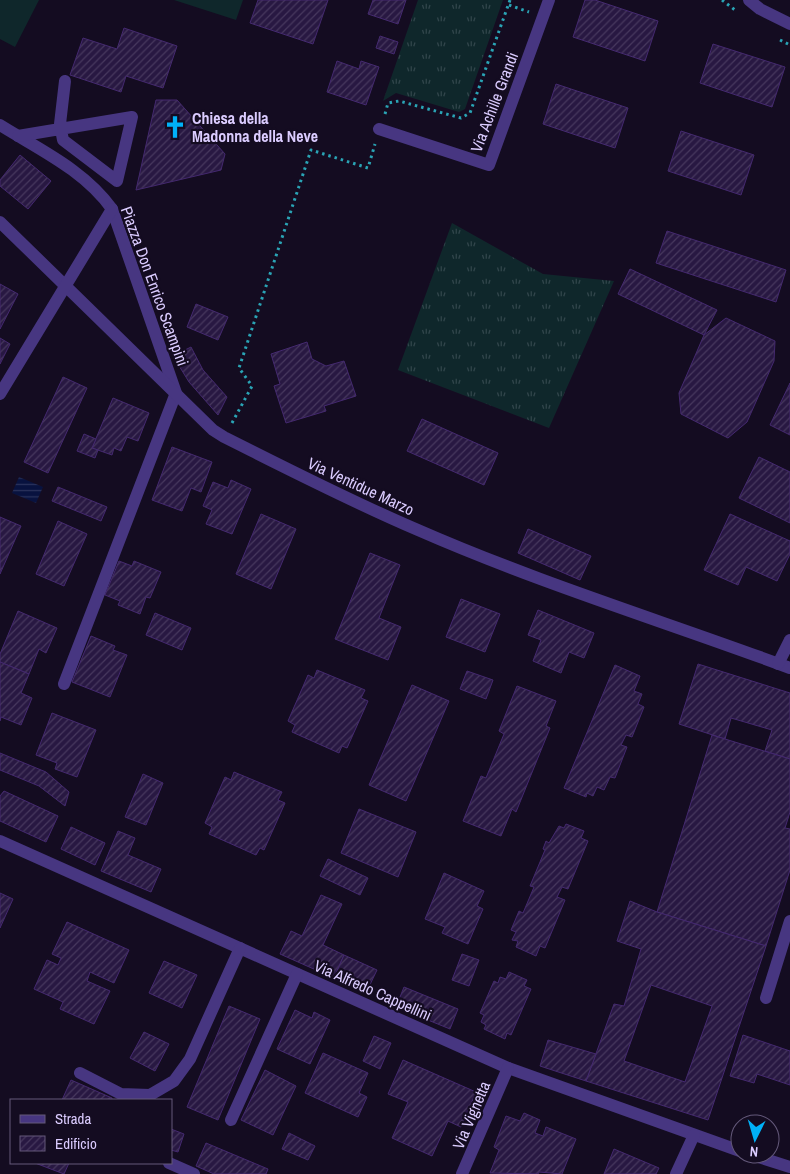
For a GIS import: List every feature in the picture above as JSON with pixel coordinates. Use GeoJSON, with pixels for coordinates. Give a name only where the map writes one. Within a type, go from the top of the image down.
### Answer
{"type":"FeatureCollection","features":[{"type":"Feature","properties":{"kind":"street","name":"Via Achille Grandi"},"geometry":{"type":"LineString","coordinates":[[380,129],[489,165],[550,0]]}},
{"type":"Feature","properties":{"kind":"street"},"geometry":{"type":"LineString","coordinates":[[749,0],[760,9],[790,24]]}},
{"type":"Feature","properties":{"kind":"street"},"geometry":{"type":"LineString","coordinates":[[18,136],[62,130],[132,117],[117,181],[64,140],[62,130],[65,81]]}},
{"type":"Feature","properties":{"kind":"street","name":"Piazza Don Enrico Scampini"},"geometry":{"type":"LineString","coordinates":[[0,124],[79,173],[100,193],[112,209],[176,393]]}},
{"type":"Feature","properties":{"kind":"street"},"geometry":{"type":"LineString","coordinates":[[0,394],[64,285],[112,209]]}},
{"type":"Feature","properties":{"kind":"street","name":"Via Ventidue Marzo"},"geometry":{"type":"LineString","coordinates":[[0,222],[212,430],[224,437],[418,531],[592,597],[784,666],[790,640]]}},
{"type":"Feature","properties":{"kind":"street"},"geometry":{"type":"LineString","coordinates":[[64,684],[176,393]]}},
{"type":"Feature","properties":{"kind":"street","name":"Via Alfredo Cappellini"},"geometry":{"type":"LineString","coordinates":[[0,841],[508,1068],[730,1148]]}},
{"type":"Feature","properties":{"kind":"street"},"geometry":{"type":"LineString","coordinates":[[766,998],[790,921]]}},
{"type":"Feature","properties":{"kind":"street"},"geometry":{"type":"LineString","coordinates":[[80,1073],[121,1094],[150,1095],[174,1081],[190,1059],[240,948]]}},
{"type":"Feature","properties":{"kind":"street"},"geometry":{"type":"LineString","coordinates":[[231,1120],[297,974]]}},
{"type":"Feature","properties":{"kind":"street","name":"Via Vignetta"},"geometry":{"type":"LineString","coordinates":[[462,1174],[508,1068]]}},
{"type":"Feature","properties":{"kind":"street"},"geometry":{"type":"LineString","coordinates":[[676,1174],[694,1136]]}},
{"type":"Feature","properties":{"kind":"street"},"geometry":{"type":"LineString","coordinates":[[171,1164],[192,1174]]}},
{"type":"Feature","properties":{"kind":"path"},"geometry":{"type":"LineString","coordinates":[[224,437],[252,386],[239,368],[311,150],[368,168],[388,104],[400,100],[461,118],[470,113],[510,0]]}},
{"type":"Feature","properties":{"kind":"green space"},"geometry":{"type":"Polygon","coordinates":[[[0,0],[39,0],[15,47],[0,39],[0,0]]]}},
{"type":"Feature","properties":{"kind":"green space"},"geometry":{"type":"Polygon","coordinates":[[[174,0],[243,0],[236,20],[174,0]]]}},
{"type":"Feature","properties":{"kind":"green space"},"geometry":{"type":"Polygon","coordinates":[[[418,0],[503,0],[465,109],[459,112],[396,93],[383,101],[418,0]]]}},
{"type":"Feature","properties":{"kind":"green space"},"geometry":{"type":"Polygon","coordinates":[[[452,223],[543,274],[614,281],[549,428],[398,370],[452,223]]]}},
{"type":"Feature","properties":{"kind":"shaded area"},"geometry":{"type":"Polygon","coordinates":[[[19,477],[43,487],[36,503],[12,493],[19,477]]]}},
{"type":"Feature","properties":{"kind":"building"},"geometry":{"type":"Polygon","coordinates":[[[258,0],[328,0],[313,44],[250,23],[258,0]]]}},
{"type":"Feature","properties":{"kind":"building"},"geometry":{"type":"Polygon","coordinates":[[[373,0],[406,0],[398,24],[368,14],[373,0]]]}},
{"type":"Feature","properties":{"kind":"building"},"geometry":{"type":"Polygon","coordinates":[[[585,0],[595,0],[658,21],[645,61],[573,37],[585,0]]]}},
{"type":"Feature","properties":{"kind":"building"},"geometry":{"type":"Polygon","coordinates":[[[124,28],[177,46],[163,88],[126,76],[121,92],[70,75],[83,38],[117,49],[124,28]]]}},
{"type":"Feature","properties":{"kind":"building"},"geometry":{"type":"Polygon","coordinates":[[[380,36],[398,42],[394,54],[376,48],[380,36]]]}},
{"type":"Feature","properties":{"kind":"building"},"geometry":{"type":"Polygon","coordinates":[[[713,44],[785,67],[772,107],[700,83],[713,44]]]}},
{"type":"Feature","properties":{"kind":"building"},"geometry":{"type":"Polygon","coordinates":[[[337,61],[359,69],[361,61],[379,67],[366,105],[327,92],[337,61]]]}},
{"type":"Feature","properties":{"kind":"building"},"geometry":{"type":"Polygon","coordinates":[[[556,84],[628,108],[615,148],[543,124],[556,84]]]}},
{"type":"Feature","properties":{"kind":"building","name":"Chiesa della Madonna della Neve"},"geometry":{"type":"Polygon","coordinates":[[[156,100],[177,100],[225,154],[221,170],[136,190],[156,100]]]}},
{"type":"Feature","properties":{"kind":"building"},"geometry":{"type":"Polygon","coordinates":[[[681,131],[754,155],[741,195],[668,171],[681,131]]]}},
{"type":"Feature","properties":{"kind":"building"},"geometry":{"type":"Polygon","coordinates":[[[20,155],[51,181],[28,209],[0,186],[0,180],[20,155]]]}},
{"type":"Feature","properties":{"kind":"building"},"geometry":{"type":"Polygon","coordinates":[[[667,231],[786,270],[776,302],[656,263],[667,231]]]}},
{"type":"Feature","properties":{"kind":"building"},"geometry":{"type":"Polygon","coordinates":[[[630,269],[717,310],[704,335],[618,294],[630,269]]]}},
{"type":"Feature","properties":{"kind":"building"},"geometry":{"type":"Polygon","coordinates":[[[0,284],[18,294],[0,329],[0,284]]]}},
{"type":"Feature","properties":{"kind":"building"},"geometry":{"type":"Polygon","coordinates":[[[196,304],[228,317],[218,340],[187,327],[196,304]]]}},
{"type":"Feature","properties":{"kind":"building"},"geometry":{"type":"Polygon","coordinates":[[[726,318],[775,341],[774,361],[747,422],[728,438],[681,414],[679,393],[704,335],[726,318]]]}},
{"type":"Feature","properties":{"kind":"building"},"geometry":{"type":"Polygon","coordinates":[[[0,338],[10,344],[0,364],[0,338]]]}},
{"type":"Feature","properties":{"kind":"building"},"geometry":{"type":"Polygon","coordinates":[[[307,342],[312,359],[326,366],[344,361],[356,396],[324,406],[326,411],[286,423],[274,386],[280,384],[271,354],[307,342]]]}},
{"type":"Feature","properties":{"kind":"building"},"geometry":{"type":"Polygon","coordinates":[[[191,347],[203,370],[227,397],[218,415],[189,382],[173,356],[191,347]]]}},
{"type":"Feature","properties":{"kind":"building"},"geometry":{"type":"Polygon","coordinates":[[[63,377],[87,388],[48,473],[24,462],[63,377]]]}},
{"type":"Feature","properties":{"kind":"building"},"geometry":{"type":"Polygon","coordinates":[[[790,383],[790,435],[770,425],[790,383]]]}},
{"type":"Feature","properties":{"kind":"building"},"geometry":{"type":"Polygon","coordinates":[[[113,398],[149,413],[138,441],[127,437],[121,451],[114,448],[112,455],[92,448],[113,398]]]}},
{"type":"Feature","properties":{"kind":"building"},"geometry":{"type":"Polygon","coordinates":[[[422,419],[498,453],[484,485],[407,451],[422,419]]]}},
{"type":"Feature","properties":{"kind":"building"},"geometry":{"type":"Polygon","coordinates":[[[84,434],[96,439],[92,448],[98,450],[95,458],[77,451],[84,434]]]}},
{"type":"Feature","properties":{"kind":"building"},"geometry":{"type":"Polygon","coordinates":[[[172,447],[212,462],[201,492],[191,488],[182,511],[152,500],[172,447]]]}},
{"type":"Feature","properties":{"kind":"building"},"geometry":{"type":"Polygon","coordinates":[[[759,457],[790,472],[790,523],[739,498],[759,457]]]}},
{"type":"Feature","properties":{"kind":"building"},"geometry":{"type":"Polygon","coordinates":[[[231,480],[251,489],[232,534],[206,524],[212,510],[203,506],[213,482],[228,488],[231,480]]]}},
{"type":"Feature","properties":{"kind":"building"},"geometry":{"type":"Polygon","coordinates":[[[58,487],[107,507],[101,521],[52,501],[58,487]]]}},
{"type":"Feature","properties":{"kind":"building"},"geometry":{"type":"Polygon","coordinates":[[[261,514],[296,529],[271,589],[236,574],[261,514]]]}},
{"type":"Feature","properties":{"kind":"building"},"geometry":{"type":"Polygon","coordinates":[[[730,514],[790,541],[790,554],[777,581],[746,567],[738,585],[704,570],[730,514]]]}},
{"type":"Feature","properties":{"kind":"building"},"geometry":{"type":"Polygon","coordinates":[[[0,517],[21,526],[0,574],[0,517]]]}},
{"type":"Feature","properties":{"kind":"building"},"geometry":{"type":"Polygon","coordinates":[[[58,521],[87,534],[64,586],[36,574],[58,521]]]}},
{"type":"Feature","properties":{"kind":"building"},"geometry":{"type":"Polygon","coordinates":[[[528,529],[591,556],[580,580],[518,553],[528,529]]]}},
{"type":"Feature","properties":{"kind":"building"},"geometry":{"type":"Polygon","coordinates":[[[370,553],[400,565],[379,618],[401,627],[388,660],[335,639],[370,553]]]}},
{"type":"Feature","properties":{"kind":"building"},"geometry":{"type":"Polygon","coordinates":[[[119,561],[132,566],[134,561],[161,572],[150,598],[146,597],[140,614],[118,605],[120,601],[105,595],[119,561]]]}},
{"type":"Feature","properties":{"kind":"building"},"geometry":{"type":"Polygon","coordinates":[[[461,599],[500,614],[485,652],[446,637],[461,599]]]}},
{"type":"Feature","properties":{"kind":"building"},"geometry":{"type":"Polygon","coordinates":[[[538,610],[594,633],[584,658],[569,652],[561,673],[533,661],[541,640],[528,635],[538,610]]]}},
{"type":"Feature","properties":{"kind":"building"},"geometry":{"type":"Polygon","coordinates":[[[18,611],[57,628],[46,653],[39,649],[29,674],[0,662],[0,654],[18,611]]]}},
{"type":"Feature","properties":{"kind":"building"},"geometry":{"type":"Polygon","coordinates":[[[155,613],[191,628],[182,650],[146,635],[155,613]]]}},
{"type":"Feature","properties":{"kind":"building"},"geometry":{"type":"Polygon","coordinates":[[[91,636],[115,646],[113,650],[127,655],[110,697],[72,682],[91,636]]]}},
{"type":"Feature","properties":{"kind":"building"},"geometry":{"type":"Polygon","coordinates":[[[0,662],[29,674],[21,693],[32,698],[21,725],[1,717],[0,721],[0,662]]]}},
{"type":"Feature","properties":{"kind":"building"},"geometry":{"type":"Polygon","coordinates":[[[698,664],[790,693],[790,759],[765,751],[772,730],[731,718],[725,739],[679,724],[698,664]]]}},
{"type":"Feature","properties":{"kind":"building"},"geometry":{"type":"Polygon","coordinates":[[[615,665],[640,676],[634,691],[642,694],[638,704],[644,707],[632,737],[626,735],[621,745],[627,747],[615,778],[610,777],[604,790],[597,787],[593,796],[587,793],[586,797],[564,788],[615,665]]]}},
{"type":"Feature","properties":{"kind":"building"},"geometry":{"type":"Polygon","coordinates":[[[317,670],[365,690],[361,698],[368,701],[347,748],[342,746],[339,753],[292,732],[295,725],[288,721],[308,675],[314,678],[317,670]]]}},
{"type":"Feature","properties":{"kind":"building"},"geometry":{"type":"Polygon","coordinates":[[[467,671],[493,680],[486,699],[460,689],[467,671]]]}},
{"type":"Feature","properties":{"kind":"building"},"geometry":{"type":"Polygon","coordinates":[[[412,685],[449,701],[406,801],[369,785],[412,685]]]}},
{"type":"Feature","properties":{"kind":"building"},"geometry":{"type":"Polygon","coordinates":[[[517,686],[556,701],[546,726],[550,728],[516,812],[512,809],[501,836],[463,821],[481,776],[486,778],[504,734],[499,731],[517,686]]]}},
{"type":"Feature","properties":{"kind":"building"},"geometry":{"type":"Polygon","coordinates":[[[52,713],[96,730],[77,777],[55,769],[57,763],[36,755],[52,713]]]}},
{"type":"Feature","properties":{"kind":"building"},"geometry":{"type":"Polygon","coordinates":[[[712,735],[790,759],[790,812],[785,828],[790,829],[790,870],[766,946],[657,912],[712,735]]]}},
{"type":"Feature","properties":{"kind":"building"},"geometry":{"type":"Polygon","coordinates":[[[0,753],[46,772],[69,792],[65,806],[39,786],[0,770],[0,753]]]}},
{"type":"Feature","properties":{"kind":"building"},"geometry":{"type":"Polygon","coordinates":[[[234,772],[282,792],[278,800],[285,803],[264,850],[260,848],[256,855],[209,834],[212,827],[205,823],[225,777],[231,780],[234,772]]]}},
{"type":"Feature","properties":{"kind":"building"},"geometry":{"type":"Polygon","coordinates":[[[143,774],[163,783],[146,825],[125,817],[143,774]]]}},
{"type":"Feature","properties":{"kind":"building"},"geometry":{"type":"Polygon","coordinates":[[[4,791],[58,816],[46,842],[0,821],[0,796],[4,791]]]}},
{"type":"Feature","properties":{"kind":"building"},"geometry":{"type":"Polygon","coordinates":[[[359,809],[416,832],[398,877],[341,853],[359,809]]]}},
{"type":"Feature","properties":{"kind":"building"},"geometry":{"type":"Polygon","coordinates":[[[566,824],[584,831],[581,838],[588,841],[568,889],[562,887],[557,897],[565,900],[545,948],[540,946],[536,956],[516,947],[518,941],[512,940],[516,932],[511,930],[519,911],[523,913],[534,887],[530,886],[545,850],[543,849],[546,841],[549,843],[559,826],[564,828],[566,824]]]}},
{"type":"Feature","properties":{"kind":"building"},"geometry":{"type":"Polygon","coordinates":[[[71,827],[105,843],[95,865],[61,849],[71,827]]]}},
{"type":"Feature","properties":{"kind":"building"},"geometry":{"type":"Polygon","coordinates":[[[118,831],[135,838],[128,855],[161,869],[151,892],[101,871],[118,831]]]}},
{"type":"Feature","properties":{"kind":"building"},"geometry":{"type":"Polygon","coordinates":[[[328,859],[368,878],[360,895],[320,876],[328,859]]]}},
{"type":"Feature","properties":{"kind":"building"},"geometry":{"type":"Polygon","coordinates":[[[444,873],[484,891],[477,906],[483,909],[468,944],[442,933],[445,927],[425,919],[444,873]]]}},
{"type":"Feature","properties":{"kind":"building"},"geometry":{"type":"Polygon","coordinates":[[[0,893],[13,899],[0,928],[0,893]]]}},
{"type":"Feature","properties":{"kind":"building"},"geometry":{"type":"Polygon","coordinates":[[[321,895],[342,904],[323,945],[344,955],[334,978],[280,954],[291,931],[302,936],[321,895]]]}},
{"type":"Feature","properties":{"kind":"building"},"geometry":{"type":"Polygon","coordinates":[[[630,901],[657,912],[766,946],[708,1120],[586,1081],[614,1004],[624,1006],[641,949],[617,941],[630,901]],[[651,985],[624,1061],[685,1082],[712,1006],[651,985]]]}},
{"type":"Feature","properties":{"kind":"building"},"geometry":{"type":"Polygon","coordinates":[[[67,922],[129,950],[114,983],[90,972],[87,981],[110,991],[94,1024],[60,1009],[63,1002],[34,989],[47,960],[58,965],[61,958],[52,954],[67,922]]]}},
{"type":"Feature","properties":{"kind":"building"},"geometry":{"type":"Polygon","coordinates":[[[462,954],[479,960],[469,986],[452,980],[462,954]]]}},
{"type":"Feature","properties":{"kind":"building"},"geometry":{"type":"Polygon","coordinates":[[[344,955],[377,970],[366,993],[334,978],[344,955]]]}},
{"type":"Feature","properties":{"kind":"building"},"geometry":{"type":"Polygon","coordinates":[[[164,961],[197,975],[182,1008],[149,993],[164,961]]]}},
{"type":"Feature","properties":{"kind":"building"},"geometry":{"type":"Polygon","coordinates":[[[509,972],[527,980],[524,986],[531,989],[511,1035],[507,1033],[505,1039],[484,1029],[486,1025],[481,1022],[484,1015],[480,1013],[494,981],[498,983],[500,977],[506,979],[509,972]]]}},
{"type":"Feature","properties":{"kind":"building"},"geometry":{"type":"Polygon","coordinates":[[[404,987],[458,1009],[450,1029],[396,1007],[404,987]]]}},
{"type":"Feature","properties":{"kind":"building"},"geometry":{"type":"Polygon","coordinates":[[[229,1006],[260,1019],[218,1120],[187,1107],[229,1006]]]}},
{"type":"Feature","properties":{"kind":"building"},"geometry":{"type":"Polygon","coordinates":[[[295,1010],[312,1018],[314,1012],[330,1020],[310,1064],[277,1049],[295,1010]]]}},
{"type":"Feature","properties":{"kind":"building"},"geometry":{"type":"Polygon","coordinates":[[[144,1032],[169,1044],[155,1071],[130,1058],[144,1032]]]}},
{"type":"Feature","properties":{"kind":"building"},"geometry":{"type":"Polygon","coordinates":[[[743,1035],[790,1051],[790,1085],[757,1074],[754,1083],[730,1076],[743,1035]]]}},
{"type":"Feature","properties":{"kind":"building"},"geometry":{"type":"Polygon","coordinates":[[[374,1036],[391,1043],[380,1069],[363,1061],[374,1036]]]}},
{"type":"Feature","properties":{"kind":"building"},"geometry":{"type":"Polygon","coordinates":[[[548,1040],[596,1054],[586,1081],[540,1066],[548,1040]]]}},
{"type":"Feature","properties":{"kind":"building"},"geometry":{"type":"Polygon","coordinates":[[[323,1053],[368,1073],[359,1093],[367,1097],[358,1117],[305,1093],[323,1053]]]}},
{"type":"Feature","properties":{"kind":"building"},"geometry":{"type":"Polygon","coordinates":[[[403,1060],[476,1092],[461,1127],[448,1121],[432,1156],[392,1138],[408,1102],[388,1094],[403,1060]]]}},
{"type":"Feature","properties":{"kind":"building"},"geometry":{"type":"Polygon","coordinates":[[[265,1070],[296,1086],[273,1135],[241,1120],[265,1070]]]}},
{"type":"Feature","properties":{"kind":"building"},"geometry":{"type":"Polygon","coordinates":[[[71,1080],[112,1098],[112,1099],[62,1099],[71,1080]]]}},
{"type":"Feature","properties":{"kind":"building"},"geometry":{"type":"Polygon","coordinates":[[[524,1113],[540,1120],[535,1133],[543,1136],[546,1127],[576,1139],[562,1174],[539,1172],[538,1174],[490,1173],[499,1150],[494,1147],[506,1116],[520,1121],[524,1113]]]}},
{"type":"Feature","properties":{"kind":"building"},"geometry":{"type":"Polygon","coordinates":[[[172,1129],[184,1134],[178,1152],[172,1150],[172,1129]]]}},
{"type":"Feature","properties":{"kind":"building"},"geometry":{"type":"Polygon","coordinates":[[[289,1133],[315,1146],[308,1160],[282,1149],[289,1133]]]}},
{"type":"Feature","properties":{"kind":"building"},"geometry":{"type":"Polygon","coordinates":[[[206,1143],[268,1169],[266,1174],[214,1174],[196,1166],[206,1143]]]}},
{"type":"Feature","properties":{"kind":"building"},"geometry":{"type":"Polygon","coordinates":[[[614,1149],[659,1168],[656,1174],[604,1174],[614,1149]]]}},
{"type":"Feature","properties":{"kind":"building"},"geometry":{"type":"Polygon","coordinates":[[[38,1164],[69,1164],[64,1174],[38,1164]]]}},
{"type":"Feature","properties":{"kind":"place","name":"Chiesa della Madonna della Neve"},"geometry":{"type":"Point","coordinates":[175,127]}}]}
